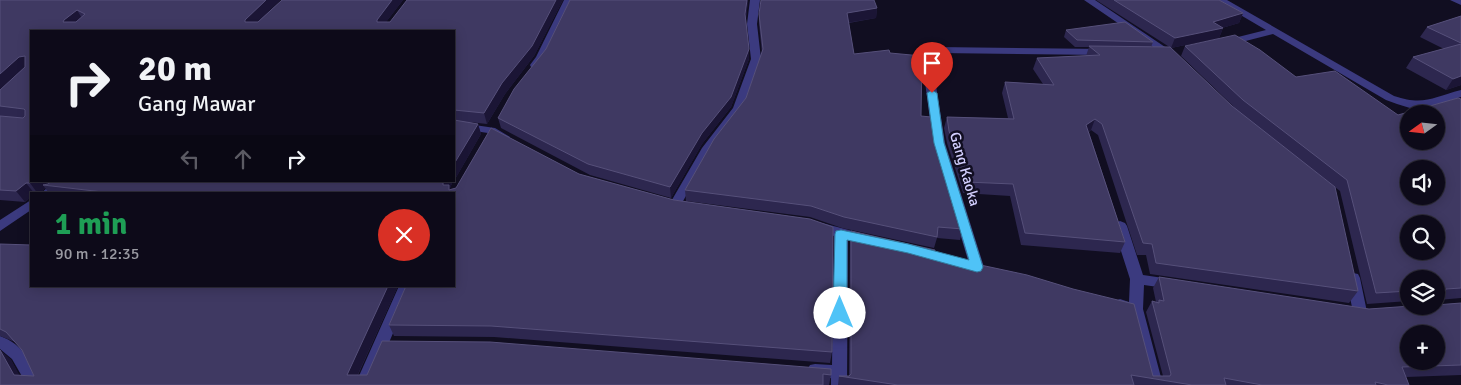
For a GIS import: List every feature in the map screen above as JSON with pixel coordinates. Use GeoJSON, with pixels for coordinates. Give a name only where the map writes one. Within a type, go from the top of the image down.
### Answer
{"type":"FeatureCollection","features":[{"type":"Feature","properties":{"kind":"street"},"geometry":{"type":"LineString","coordinates":[[528,73],[541,58],[569,0]]}},
{"type":"Feature","properties":{"kind":"street"},"geometry":{"type":"LineString","coordinates":[[675,205],[708,148],[738,108],[756,59],[752,24],[755,0]]}},
{"type":"Feature","properties":{"kind":"street"},"geometry":{"type":"LineString","coordinates":[[1089,0],[1174,54],[1149,52]]}},
{"type":"Feature","properties":{"kind":"street"},"geometry":{"type":"LineString","coordinates":[[1220,0],[1390,98],[1407,105],[1426,106],[1461,93]]}},
{"type":"Feature","properties":{"kind":"street"},"geometry":{"type":"LineString","coordinates":[[1455,0],[1461,2]]}},
{"type":"Feature","properties":{"kind":"street"},"geometry":{"type":"LineString","coordinates":[[1220,44],[1275,31]]}},
{"type":"Feature","properties":{"kind":"street","name":"Gang Kaoka"},"geometry":{"type":"LineString","coordinates":[[960,263],[982,268],[939,143],[927,59],[936,50],[1110,52]]}},
{"type":"Feature","properties":{"kind":"street"},"geometry":{"type":"LineString","coordinates":[[1445,99],[1461,108]]}},
{"type":"Feature","properties":{"kind":"street"},"geometry":{"type":"LineString","coordinates":[[455,125],[491,130],[512,142]]}},
{"type":"Feature","properties":{"kind":"street"},"geometry":{"type":"LineString","coordinates":[[49,192],[63,182]]}},
{"type":"Feature","properties":{"kind":"street"},"geometry":{"type":"LineString","coordinates":[[0,226],[30,205]]}},
{"type":"Feature","properties":{"kind":"street"},"geometry":{"type":"LineString","coordinates":[[1116,216],[1137,279],[1136,308],[1155,385]]}},
{"type":"Feature","properties":{"kind":"street"},"geometry":{"type":"LineString","coordinates":[[810,224],[841,234],[879,242]]}},
{"type":"Feature","properties":{"kind":"street"},"geometry":{"type":"LineString","coordinates":[[800,369],[839,378],[841,234]]}},
{"type":"Feature","properties":{"kind":"street"},"geometry":{"type":"LineString","coordinates":[[1350,263],[1360,312]]}},
{"type":"Feature","properties":{"kind":"street"},"geometry":{"type":"LineString","coordinates":[[1137,279],[1186,286]]}},
{"type":"Feature","properties":{"kind":"street"},"geometry":{"type":"LineString","coordinates":[[363,385],[406,287]]}},
{"type":"Feature","properties":{"kind":"street"},"geometry":{"type":"LineString","coordinates":[[1107,302],[1136,308]]}},
{"type":"Feature","properties":{"kind":"street"},"geometry":{"type":"LineString","coordinates":[[1341,309],[1360,312],[1378,311]]}},
{"type":"Feature","properties":{"kind":"street"},"geometry":{"type":"LineString","coordinates":[[0,342],[10,345],[21,358],[35,385]]}},
{"type":"Feature","properties":{"kind":"street"},"geometry":{"type":"LineString","coordinates":[[380,344],[399,344]]}},
{"type":"Feature","properties":{"kind":"building"},"geometry":{"type":"Polygon","coordinates":[[[0,0],[266,0],[245,20],[245,22],[258,22],[282,0],[392,0],[377,20],[377,22],[390,22],[407,0],[556,0],[532,46],[502,83],[484,113],[455,110],[455,30],[30,30],[31,182],[26,183],[16,191],[0,190],[0,116],[23,118],[25,116],[24,109],[0,106],[0,90],[25,67],[25,56],[19,57],[0,74],[0,0]],[[77,10],[63,22],[76,22],[85,14],[77,10]]]}},
{"type":"Feature","properties":{"kind":"building"},"geometry":{"type":"Polygon","coordinates":[[[570,0],[747,0],[745,14],[749,49],[731,97],[702,133],[670,187],[588,164],[498,118],[514,89],[546,49],[570,0]]]}},
{"type":"Feature","properties":{"kind":"building"},"geometry":{"type":"Polygon","coordinates":[[[761,0],[874,0],[877,8],[847,13],[854,54],[889,50],[890,53],[922,56],[921,116],[931,117],[933,133],[963,229],[938,227],[937,237],[844,217],[811,206],[685,190],[714,139],[746,98],[763,49],[759,14],[761,0]]]}},
{"type":"Feature","properties":{"kind":"building"},"geometry":{"type":"Polygon","coordinates":[[[1114,0],[1219,0],[1243,13],[1213,22],[1223,28],[1175,38],[1114,0]]]}},
{"type":"Feature","properties":{"kind":"building"},"geometry":{"type":"Polygon","coordinates":[[[1461,16],[1461,43],[1427,27],[1461,16]]]}},
{"type":"Feature","properties":{"kind":"building"},"geometry":{"type":"Polygon","coordinates":[[[1125,22],[1153,42],[1077,40],[1066,30],[1125,22]]]}},
{"type":"Feature","properties":{"kind":"building"},"geometry":{"type":"Polygon","coordinates":[[[1235,35],[1260,50],[1296,77],[1335,71],[1398,115],[1400,114],[1400,150],[1445,150],[1445,105],[1433,105],[1458,98],[1461,99],[1461,288],[1446,289],[1445,291],[1445,270],[1400,270],[1400,292],[1376,293],[1347,180],[1243,100],[1185,46],[1235,35]]]}},
{"type":"Feature","properties":{"kind":"building"},"geometry":{"type":"Polygon","coordinates":[[[1461,44],[1461,76],[1453,79],[1413,57],[1461,44]]]}},
{"type":"Feature","properties":{"kind":"building"},"geometry":{"type":"Polygon","coordinates":[[[1089,46],[1170,47],[1232,106],[1335,187],[1358,291],[1156,263],[1152,244],[1143,243],[1102,124],[1095,119],[1086,125],[1125,242],[1025,233],[1013,184],[966,182],[949,131],[947,117],[1014,119],[1005,82],[1054,85],[1037,58],[1100,55],[1089,46]]]}},
{"type":"Feature","properties":{"kind":"building"},"geometry":{"type":"Polygon","coordinates":[[[455,120],[478,124],[455,162],[455,120]]]}},
{"type":"Feature","properties":{"kind":"building"},"geometry":{"type":"Polygon","coordinates":[[[491,128],[579,174],[674,200],[810,219],[833,227],[832,352],[491,326],[389,325],[406,287],[455,287],[455,192],[103,192],[43,185],[51,182],[443,182],[443,185],[449,185],[449,190],[456,188],[491,128]]]}},
{"type":"Feature","properties":{"kind":"building"},"geometry":{"type":"Polygon","coordinates":[[[851,231],[935,250],[934,255],[1027,275],[1134,304],[1153,376],[1170,376],[1171,374],[1152,301],[1159,303],[1159,300],[1164,301],[1159,277],[1369,309],[1400,307],[1400,315],[1445,315],[1445,304],[1461,303],[1461,365],[1445,366],[1445,325],[1400,325],[1400,370],[1403,370],[1409,385],[1388,385],[1375,382],[1376,385],[1262,385],[1224,378],[1226,385],[1192,385],[1131,375],[1134,385],[898,385],[839,376],[849,376],[851,374],[851,231]]]}},
{"type":"Feature","properties":{"kind":"building"},"geometry":{"type":"Polygon","coordinates":[[[0,244],[30,245],[30,287],[388,287],[347,375],[367,375],[382,341],[490,342],[831,369],[831,375],[823,374],[823,385],[0,385],[0,350],[14,375],[34,376],[22,350],[6,332],[0,329],[0,244]]]}},
{"type":"Feature","properties":{"kind":"route"},"geometry":{"type":"LineString","coordinates":[[840,313],[841,234],[908,248],[977,267],[939,143],[932,93]]}}]}
